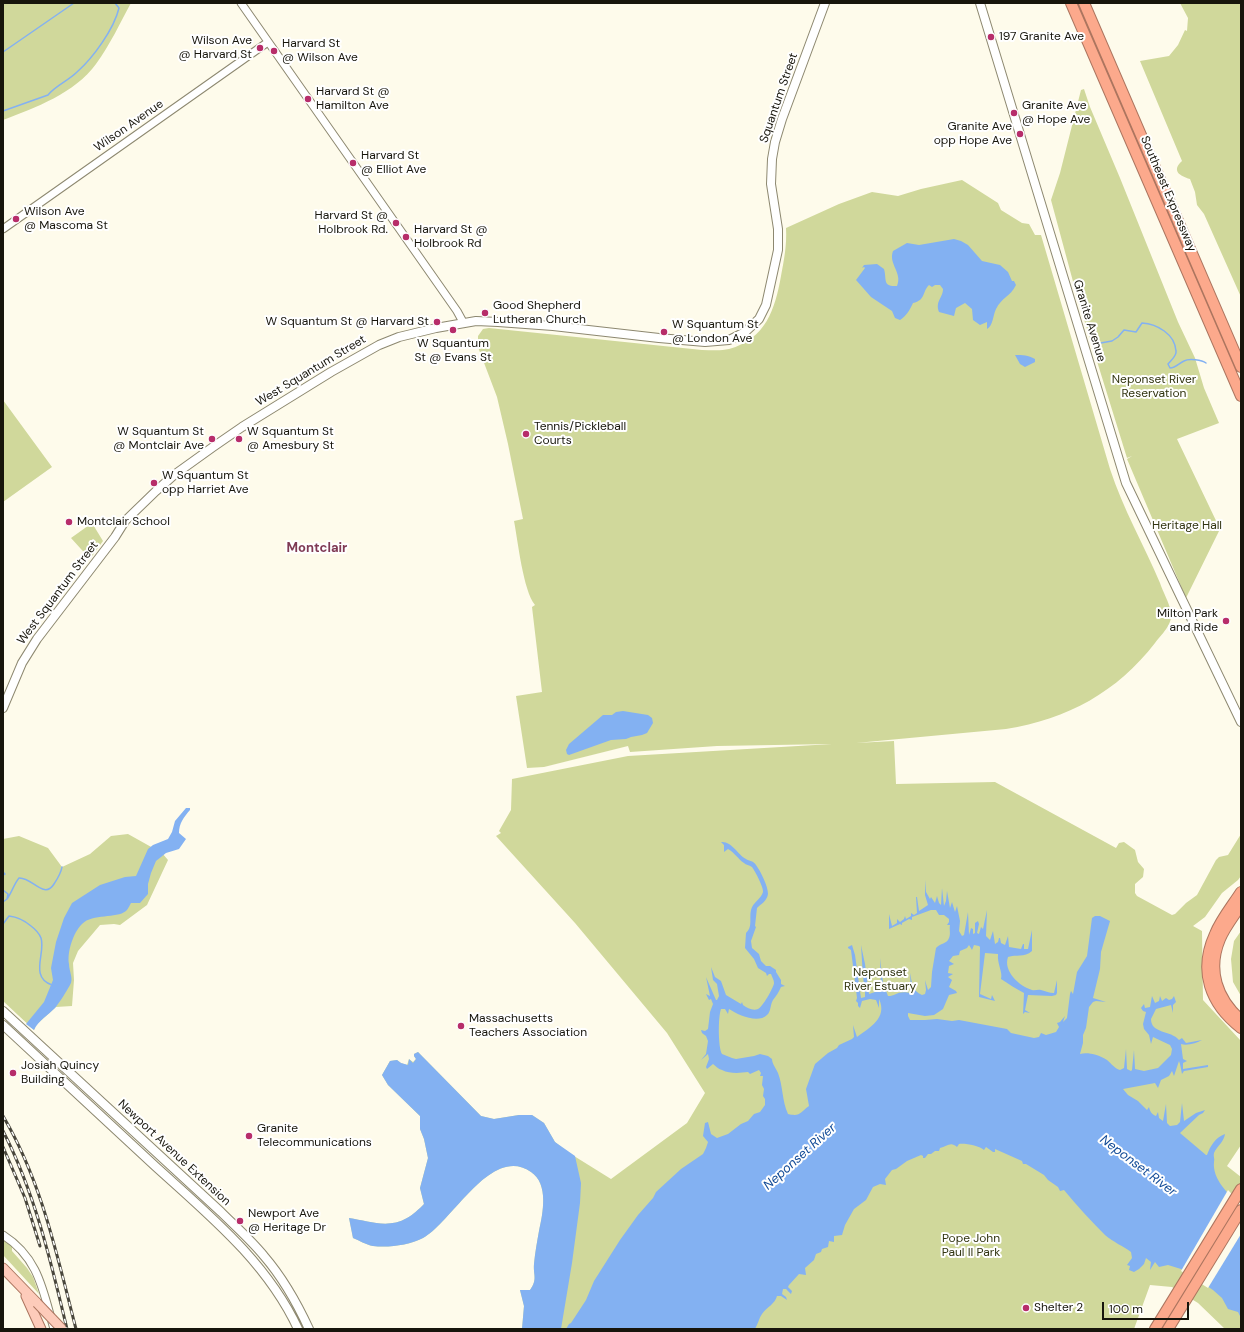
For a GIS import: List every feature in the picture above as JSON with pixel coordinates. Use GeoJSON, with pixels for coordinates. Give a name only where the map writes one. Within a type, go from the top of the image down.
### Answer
{"type":"FeatureCollection","features":[{"type":"Feature","properties":{"kind":"highway","name":"Southeast Expressway"},"geometry":{"type":"LineString","coordinates":[[1071,3],[1241,396]]}},
{"type":"Feature","properties":{"kind":"highway"},"geometry":{"type":"LineString","coordinates":[[1077,3],[1241,384]]}},
{"type":"Feature","properties":{"kind":"highway"},"geometry":{"type":"LineString","coordinates":[[1084,3],[1241,367]]}},
{"type":"Feature","properties":{"kind":"highway","name":"Southeast Expressway"},"geometry":{"type":"LineString","coordinates":[[1090,3],[1241,353]]}},
{"type":"Feature","properties":{"kind":"highway"},"geometry":{"type":"LineString","coordinates":[[1241,892],[1215,933],[1209,949],[1207,966],[1211,989],[1217,1004],[1228,1018],[1241,1028]]}},
{"type":"Feature","properties":{"kind":"highway"},"geometry":{"type":"LineString","coordinates":[[1241,906],[1220,938],[1215,953],[1214,970],[1216,983],[1221,997],[1230,1010],[1241,1020]]}},
{"type":"Feature","properties":{"kind":"highway"},"geometry":{"type":"LineString","coordinates":[[1168,1329],[1241,1189]]}},
{"type":"Feature","properties":{"kind":"highway"},"geometry":{"type":"LineString","coordinates":[[1174,1329],[1185,1295],[1241,1198]]}},
{"type":"Feature","properties":{"kind":"highway"},"geometry":{"type":"LineString","coordinates":[[1155,1329],[1185,1295],[1241,1210]]}},
{"type":"Feature","properties":{"kind":"highway"},"geometry":{"type":"LineString","coordinates":[[1161,1329],[1241,1220]]}},
{"type":"Feature","properties":{"kind":"main road","name":"Squantum Street"},"geometry":{"type":"LineString","coordinates":[[759,319],[768,302],[778,246],[778,229],[771,184],[772,159],[775,142],[782,119],[826,3]]}},
{"type":"Feature","properties":{"kind":"main road","name":"Granite Avenue"},"geometry":{"type":"LineString","coordinates":[[980,3],[1126,483],[1241,722]]}},
{"type":"Feature","properties":{"kind":"main road","name":"West Squantum Street"},"geometry":{"type":"LineString","coordinates":[[3,708],[22,664],[37,639],[126,521],[167,481],[242,427],[331,372],[379,345],[410,333],[463,322],[476,321],[504,322],[664,339],[710,342],[726,340],[739,336],[748,330],[759,319]]}},
{"type":"Feature","properties":{"kind":"main road","name":"Newport Avenue Extension"},"geometry":{"type":"LineString","coordinates":[[3,1011],[221,1212],[264,1255],[287,1287],[310,1329]]}},
{"type":"Feature","properties":{"kind":"main road","name":"Newport Avenue Extension"},"geometry":{"type":"LineString","coordinates":[[3,1025],[245,1250],[274,1285],[286,1304],[298,1329]]}},
{"type":"Feature","properties":{"kind":"main road"},"geometry":{"type":"LineString","coordinates":[[3,1268],[62,1329]]}},
{"type":"Feature","properties":{"kind":"main road"},"geometry":{"type":"LineString","coordinates":[[23,1289],[40,1329]]}},
{"type":"Feature","properties":{"kind":"street"},"geometry":{"type":"LineString","coordinates":[[241,3],[457,311],[463,322]]}},
{"type":"Feature","properties":{"kind":"street","name":"Wilson Avenue"},"geometry":{"type":"LineString","coordinates":[[3,229],[268,42]]}},
{"type":"Feature","properties":{"kind":"street"},"geometry":{"type":"LineString","coordinates":[[3,1235],[15,1242],[28,1256],[36,1271],[43,1290],[54,1329]]}},
{"type":"Feature","properties":{"kind":"green space"},"geometry":{"type":"Polygon","coordinates":[[[3,3],[131,3],[106,49],[87,74],[66,91],[54,98],[41,105],[3,120],[3,3]]]}},
{"type":"Feature","properties":{"kind":"green space"},"geometry":{"type":"Polygon","coordinates":[[[1180,3],[1241,3],[1241,297],[1204,214],[1197,205],[1195,192],[1190,179],[1178,173],[1177,168],[1182,161],[1140,61],[1169,56],[1178,45],[1185,30],[1187,31],[1188,18],[1180,3]]]}},
{"type":"Feature","properties":{"kind":"green space","name":"Neponset River Reservation"},"geometry":{"type":"Polygon","coordinates":[[[1084,89],[1178,322],[1195,358],[1204,388],[1219,423],[1177,439],[1220,529],[1186,598],[1127,459],[1132,456],[1127,458],[1078,300],[1051,200],[1060,173],[1081,90],[1084,89]]]}},
{"type":"Feature","properties":{"kind":"green space"},"geometry":{"type":"Polygon","coordinates":[[[962,180],[998,203],[1001,210],[1022,223],[1029,224],[1035,235],[1041,235],[1115,484],[1154,569],[1171,612],[1171,616],[1169,625],[1164,632],[1124,676],[1090,701],[1070,710],[1050,718],[1006,729],[856,743],[894,741],[896,784],[995,782],[1116,848],[1119,843],[1124,842],[1135,850],[1138,862],[1144,869],[1143,877],[1135,884],[1135,893],[1137,896],[1172,915],[1197,895],[1216,860],[1219,857],[1228,855],[1241,834],[1241,876],[1222,893],[1205,917],[1193,926],[1202,931],[1203,1000],[1241,1041],[1241,1145],[1227,1166],[1241,1177],[1241,1329],[1225,1329],[1198,1303],[1172,1287],[1150,1285],[1134,1329],[522,1329],[524,1306],[520,1290],[530,1290],[534,1283],[534,1260],[543,1208],[540,1184],[537,1177],[531,1172],[516,1166],[501,1168],[473,1189],[434,1230],[423,1238],[399,1245],[379,1247],[368,1245],[353,1238],[349,1218],[386,1224],[393,1223],[409,1217],[424,1204],[420,1188],[428,1158],[420,1129],[420,1116],[388,1085],[382,1075],[390,1061],[397,1060],[407,1065],[409,1059],[413,1062],[416,1059],[414,1054],[418,1052],[481,1116],[494,1119],[519,1115],[532,1115],[544,1123],[555,1142],[566,1151],[611,1179],[687,1123],[705,1093],[667,1033],[575,923],[496,836],[501,833],[499,831],[511,810],[512,779],[628,756],[832,744],[717,746],[630,752],[628,746],[544,767],[527,768],[516,696],[542,692],[532,607],[535,605],[527,588],[519,552],[514,521],[523,519],[508,444],[497,397],[478,347],[478,336],[483,329],[489,328],[702,350],[729,349],[752,338],[767,321],[772,311],[779,288],[786,246],[786,228],[839,204],[872,192],[898,196],[921,189],[962,180]]]}},
{"type":"Feature","properties":{"kind":"green space"},"geometry":{"type":"Polygon","coordinates":[[[3,400],[52,467],[3,502],[3,400]]]}},
{"type":"Feature","properties":{"kind":"green space"},"geometry":{"type":"Polygon","coordinates":[[[92,523],[103,541],[90,559],[71,538],[92,523]]]}},
{"type":"Feature","properties":{"kind":"green space"},"geometry":{"type":"Polygon","coordinates":[[[128,834],[162,853],[168,860],[147,905],[120,925],[100,925],[78,951],[73,963],[74,980],[72,1006],[56,1007],[36,1025],[34,1030],[3,1001],[3,839],[19,836],[48,848],[62,867],[90,854],[111,836],[128,834]]]}},
{"type":"Feature","properties":{"kind":"green space"},"geometry":{"type":"Polygon","coordinates":[[[1241,931],[1241,996],[1233,982],[1231,959],[1234,941],[1241,931]]]}},
{"type":"Feature","properties":{"kind":"green space"},"geometry":{"type":"Polygon","coordinates":[[[3,1239],[12,1244],[12,1251],[33,1277],[39,1294],[3,1255],[3,1239]]]}},
{"type":"Feature","properties":{"kind":"water"},"geometry":{"type":"Polygon","coordinates":[[[954,239],[968,245],[982,261],[1000,265],[1008,272],[1012,281],[1014,281],[1016,285],[998,305],[991,325],[987,329],[987,322],[980,325],[973,320],[972,309],[965,303],[956,308],[954,316],[939,312],[938,305],[943,289],[940,285],[935,285],[932,287],[929,285],[922,298],[913,303],[908,313],[900,320],[895,318],[892,311],[871,297],[856,280],[865,268],[862,268],[864,265],[877,264],[884,269],[887,284],[897,286],[898,277],[892,260],[893,251],[907,243],[919,245],[954,239]]]}},
{"type":"Feature","properties":{"kind":"water"},"geometry":{"type":"Polygon","coordinates":[[[1015,355],[1030,357],[1035,359],[1035,362],[1025,367],[1020,364],[1015,355]]]}},
{"type":"Feature","properties":{"kind":"water"},"geometry":{"type":"Polygon","coordinates":[[[623,711],[648,715],[652,718],[653,723],[647,733],[626,739],[611,740],[569,755],[567,754],[566,750],[569,744],[603,715],[612,715],[616,712],[623,711]]]}},
{"type":"Feature","properties":{"kind":"water"},"geometry":{"type":"Polygon","coordinates":[[[186,808],[190,808],[190,810],[181,823],[179,833],[186,839],[179,849],[166,853],[156,861],[148,884],[148,894],[140,903],[131,903],[126,911],[122,913],[92,918],[82,924],[76,932],[73,937],[69,954],[71,983],[57,1006],[34,1030],[26,1024],[44,1002],[53,980],[51,968],[56,942],[64,918],[72,903],[100,885],[125,877],[136,876],[148,849],[153,845],[168,839],[175,821],[186,808]]]}},
{"type":"Feature","properties":{"kind":"water","name":"Neponset River"},"geometry":{"type":"Polygon","coordinates":[[[721,842],[725,842],[747,860],[754,863],[764,879],[768,894],[765,900],[757,908],[756,927],[751,941],[752,948],[759,954],[761,961],[766,966],[770,966],[776,970],[781,980],[781,984],[785,986],[781,987],[772,1002],[768,1014],[763,1018],[748,1018],[729,1009],[728,1014],[725,1009],[721,1009],[719,1018],[719,1032],[722,1054],[736,1059],[760,1054],[768,1056],[772,1059],[780,1078],[788,1114],[792,1115],[800,1113],[809,1106],[806,1089],[815,1064],[839,1045],[854,1037],[853,1025],[857,1037],[876,1022],[881,1012],[879,999],[879,1008],[876,1000],[870,999],[862,1001],[860,1008],[858,1006],[856,1001],[857,998],[851,950],[848,947],[852,945],[855,955],[861,998],[865,997],[865,991],[861,945],[869,994],[881,990],[880,958],[883,983],[888,996],[903,992],[911,993],[910,973],[913,986],[916,991],[922,995],[925,994],[926,990],[925,980],[928,990],[931,987],[936,948],[949,938],[950,925],[947,925],[949,919],[944,915],[939,915],[936,910],[931,910],[912,917],[912,920],[909,919],[902,923],[902,925],[900,924],[889,929],[889,914],[892,926],[897,923],[897,919],[900,922],[905,916],[906,919],[911,916],[911,913],[914,915],[917,913],[916,897],[919,911],[928,905],[925,895],[925,880],[926,892],[930,899],[931,897],[935,903],[937,896],[941,905],[942,888],[944,906],[947,891],[950,908],[952,902],[955,912],[957,906],[960,921],[959,931],[962,936],[964,935],[968,912],[969,935],[971,928],[973,929],[973,934],[975,933],[975,923],[978,921],[979,924],[977,933],[979,934],[981,927],[983,929],[987,910],[986,936],[990,940],[993,931],[995,944],[1000,938],[1001,943],[1005,945],[1008,936],[1009,947],[1021,949],[1024,944],[1024,949],[1028,949],[1032,930],[1032,951],[1023,955],[1008,957],[1008,968],[1010,973],[1017,981],[1032,990],[1054,993],[1057,980],[1057,993],[1056,995],[1052,996],[1028,995],[1025,1010],[1030,1013],[1025,1012],[1023,1014],[1024,993],[1001,979],[998,954],[985,953],[980,994],[991,999],[992,995],[995,1001],[979,997],[980,947],[974,945],[972,950],[969,945],[967,948],[960,951],[959,955],[953,956],[949,961],[954,964],[949,966],[948,973],[953,974],[948,977],[952,980],[949,987],[957,993],[949,995],[943,1009],[934,1015],[925,1016],[908,1013],[910,1020],[959,1020],[1007,1029],[1011,1033],[1034,1038],[1039,1037],[1041,1033],[1046,1035],[1056,1032],[1059,1027],[1057,1023],[1060,1022],[1065,1016],[1063,1022],[1067,1018],[1070,994],[1071,991],[1073,994],[1077,972],[1087,956],[1092,918],[1095,916],[1100,916],[1110,921],[1101,952],[1100,969],[1093,998],[1106,1002],[1096,1001],[1089,1007],[1080,1054],[1094,1054],[1107,1060],[1120,1070],[1124,1068],[1126,1049],[1127,1069],[1131,1071],[1134,1050],[1135,1069],[1144,1071],[1158,1068],[1171,1055],[1172,1049],[1170,1045],[1153,1037],[1151,1044],[1149,1035],[1144,1029],[1143,1024],[1146,1012],[1141,1008],[1144,1004],[1145,1008],[1150,1007],[1152,996],[1155,1003],[1159,1001],[1160,996],[1162,1001],[1166,998],[1169,1000],[1172,999],[1174,996],[1176,1002],[1173,1005],[1173,1013],[1171,1005],[1156,1009],[1151,1019],[1154,1027],[1176,1037],[1179,1040],[1182,1038],[1186,1043],[1202,1040],[1192,1044],[1181,1044],[1183,1059],[1187,1061],[1183,1063],[1183,1069],[1208,1065],[1208,1067],[1184,1071],[1182,1074],[1179,1061],[1174,1076],[1172,1071],[1169,1076],[1161,1080],[1158,1088],[1155,1083],[1123,1089],[1128,1095],[1138,1101],[1147,1110],[1149,1107],[1150,1111],[1156,1116],[1158,1112],[1159,1118],[1163,1121],[1166,1104],[1167,1123],[1170,1126],[1177,1125],[1180,1122],[1182,1103],[1184,1121],[1196,1113],[1205,1110],[1180,1133],[1206,1155],[1216,1140],[1225,1134],[1214,1153],[1214,1169],[1223,1187],[1241,1207],[1241,1318],[1238,1312],[1228,1309],[1222,1298],[1213,1290],[1181,1269],[1168,1265],[1159,1267],[1155,1262],[1150,1270],[1151,1262],[1146,1258],[1144,1264],[1139,1269],[1134,1272],[1129,1270],[1130,1266],[1127,1265],[1132,1258],[1131,1252],[1105,1235],[1064,1190],[1060,1191],[1058,1187],[1044,1175],[1026,1164],[1023,1164],[1022,1161],[995,1149],[995,1152],[993,1152],[986,1147],[984,1150],[968,1144],[959,1144],[957,1147],[953,1144],[949,1144],[940,1148],[939,1151],[928,1154],[925,1158],[921,1155],[907,1161],[896,1169],[892,1170],[885,1179],[886,1185],[880,1184],[873,1187],[866,1200],[854,1209],[845,1225],[842,1235],[834,1236],[834,1242],[829,1241],[828,1247],[822,1249],[821,1252],[816,1254],[814,1260],[805,1268],[806,1275],[799,1274],[789,1285],[788,1287],[792,1291],[791,1294],[786,1289],[783,1289],[782,1294],[787,1300],[781,1296],[777,1296],[775,1301],[760,1317],[755,1329],[566,1329],[586,1300],[594,1281],[620,1240],[656,1192],[681,1169],[703,1154],[708,1142],[703,1136],[705,1123],[708,1122],[711,1134],[717,1138],[728,1134],[741,1124],[748,1121],[754,1114],[760,1112],[765,1105],[765,1099],[763,1096],[764,1089],[762,1085],[763,1076],[760,1076],[761,1073],[759,1070],[750,1074],[748,1072],[732,1073],[721,1070],[713,1064],[707,1069],[706,1067],[709,1059],[708,1054],[701,1060],[706,1054],[708,1041],[701,1030],[705,1031],[708,1029],[710,1012],[713,1004],[711,999],[709,1000],[706,994],[710,996],[706,977],[716,1000],[719,996],[717,984],[713,980],[711,967],[715,977],[721,981],[726,995],[741,1004],[742,1002],[743,1005],[748,1008],[756,1010],[760,1008],[770,993],[774,983],[771,974],[767,976],[766,973],[758,968],[754,959],[745,948],[746,933],[750,925],[750,913],[753,905],[763,892],[762,887],[752,867],[745,864],[728,849],[724,852],[724,845],[721,842]]]}},
{"type":"Feature","properties":{"kind":"water"},"geometry":{"type":"Polygon","coordinates":[[[418,1052],[481,1116],[494,1119],[519,1115],[532,1115],[544,1123],[555,1142],[575,1156],[581,1183],[580,1203],[561,1329],[522,1329],[524,1306],[520,1290],[530,1290],[534,1283],[534,1260],[543,1208],[540,1184],[537,1177],[531,1172],[516,1166],[501,1168],[473,1189],[434,1230],[423,1238],[399,1245],[379,1247],[368,1245],[353,1238],[349,1218],[386,1224],[393,1223],[409,1217],[424,1204],[420,1188],[428,1158],[420,1129],[420,1116],[388,1085],[382,1075],[390,1061],[397,1060],[408,1065],[409,1059],[413,1063],[416,1059],[414,1054],[418,1052]]]}},
{"type":"Feature","properties":{"kind":"pier"},"geometry":{"type":"Polygon","coordinates":[[[1228,1190],[1241,1204],[1241,1234],[1208,1288],[1181,1271],[1228,1190]]]}},
{"type":"Feature","properties":{"kind":"waterway"},"geometry":{"type":"LineString","coordinates":[[3,52],[74,3]]}},
{"type":"Feature","properties":{"kind":"waterway"},"geometry":{"type":"LineString","coordinates":[[3,111],[48,95],[83,66],[102,43],[113,25],[119,8],[115,3]]}},
{"type":"Feature","properties":{"kind":"waterway"},"geometry":{"type":"LineString","coordinates":[[1095,344],[1112,341],[1124,330],[1136,332],[1142,323],[1154,325],[1169,335],[1175,345],[1175,356],[1168,364],[1170,368],[1186,360],[1199,360],[1206,363]]}},
{"type":"Feature","properties":{"kind":"waterway"},"geometry":{"type":"LineString","coordinates":[[7,899],[19,878],[29,881],[46,890],[54,884],[62,867]]}},
{"type":"Feature","properties":{"kind":"waterway"},"geometry":{"type":"LineString","coordinates":[[3,872],[5,874],[3,875]]}},
{"type":"Feature","properties":{"kind":"waterway"},"geometry":{"type":"LineString","coordinates":[[3,890],[8,894],[7,899],[3,902]]}},
{"type":"Feature","properties":{"kind":"waterway"},"geometry":{"type":"LineString","coordinates":[[3,924],[9,916],[21,919],[34,928],[41,938],[42,944],[40,964],[41,976],[45,981],[52,985]]}},
{"type":"Feature","properties":{"kind":"railway"},"geometry":{"type":"LineString","coordinates":[[3,1116],[17,1141],[38,1193],[55,1247],[76,1329]]}},
{"type":"Feature","properties":{"kind":"railway"},"geometry":{"type":"LineString","coordinates":[[3,1131],[33,1203],[48,1253],[67,1329]]}},
{"type":"Feature","properties":{"kind":"railway"},"geometry":{"type":"LineString","coordinates":[[3,1147],[25,1198],[40,1246]]}},
{"type":"Feature","properties":{"kind":"place","name":"197 Granite Ave"},"geometry":{"type":"Point","coordinates":[991,37]}},
{"type":"Feature","properties":{"kind":"place","name":"Wilson Ave @ Harvard St"},"geometry":{"type":"Point","coordinates":[260,48]}},
{"type":"Feature","properties":{"kind":"place","name":"Harvard St @ Wilson Ave"},"geometry":{"type":"Point","coordinates":[274,51]}},
{"type":"Feature","properties":{"kind":"place","name":"Harvard St @ Hamilton Ave"},"geometry":{"type":"Point","coordinates":[308,99]}},
{"type":"Feature","properties":{"kind":"place","name":"Granite Ave @ Hope Ave"},"geometry":{"type":"Point","coordinates":[1014,113]}},
{"type":"Feature","properties":{"kind":"place","name":"Granite Ave opp Hope Ave"},"geometry":{"type":"Point","coordinates":[1020,134]}},
{"type":"Feature","properties":{"kind":"place","name":"Harvard St @ Elliot Ave"},"geometry":{"type":"Point","coordinates":[353,163]}},
{"type":"Feature","properties":{"kind":"place","name":"Wilson Ave @ Mascoma St"},"geometry":{"type":"Point","coordinates":[16,219]}},
{"type":"Feature","properties":{"kind":"place","name":"Harvard St @ Holbrook Rd."},"geometry":{"type":"Point","coordinates":[396,223]}},
{"type":"Feature","properties":{"kind":"place","name":"Harvard St @ Holbrook Rd"},"geometry":{"type":"Point","coordinates":[406,237]}},
{"type":"Feature","properties":{"kind":"place","name":"Good Shepherd Lutheran Church"},"geometry":{"type":"Point","coordinates":[485,313]}},
{"type":"Feature","properties":{"kind":"place","name":"W Squantum St @ Harvard St"},"geometry":{"type":"Point","coordinates":[437,322]}},
{"type":"Feature","properties":{"kind":"place","name":"W Squantum St @ Evans St"},"geometry":{"type":"Point","coordinates":[453,330]}},
{"type":"Feature","properties":{"kind":"place","name":"W Squantum St @ London Ave"},"geometry":{"type":"Point","coordinates":[664,332]}},
{"type":"Feature","properties":{"kind":"place","name":"Tennis/Pickleball Courts"},"geometry":{"type":"Point","coordinates":[526,434]}},
{"type":"Feature","properties":{"kind":"place","name":"W Squantum St @ Montclair Ave"},"geometry":{"type":"Point","coordinates":[212,439]}},
{"type":"Feature","properties":{"kind":"place","name":"W Squantum St @ Amesbury St"},"geometry":{"type":"Point","coordinates":[239,439]}},
{"type":"Feature","properties":{"kind":"place","name":"W Squantum St opp Harriet Ave"},"geometry":{"type":"Point","coordinates":[154,483]}},
{"type":"Feature","properties":{"kind":"place","name":"Montclair School"},"geometry":{"type":"Point","coordinates":[69,522]}},
{"type":"Feature","properties":{"kind":"place","name":"Milton Park and Ride"},"geometry":{"type":"Point","coordinates":[1226,621]}},
{"type":"Feature","properties":{"kind":"place","name":"Massachusetts Teachers Association"},"geometry":{"type":"Point","coordinates":[461,1026]}},
{"type":"Feature","properties":{"kind":"place","name":"Josiah Quincy Building"},"geometry":{"type":"Point","coordinates":[13,1073]}},
{"type":"Feature","properties":{"kind":"place","name":"Granite Telecommunications"},"geometry":{"type":"Point","coordinates":[249,1136]}},
{"type":"Feature","properties":{"kind":"place","name":"Newport Ave @ Heritage Dr"},"geometry":{"type":"Point","coordinates":[240,1221]}},
{"type":"Feature","properties":{"kind":"place","name":"Shelter 2"},"geometry":{"type":"Point","coordinates":[1026,1308]}},
{"type":"Feature","properties":{"kind":"district","name":"Montclair"},"geometry":{"type":"Point","coordinates":[317,549]}},
{"type":"Feature","properties":{"kind":"park label","name":"Heritage Hall"},"geometry":{"type":"Point","coordinates":[1187,526]}},
{"type":"Feature","properties":{"kind":"park label","name":"Neponset River Estuary"},"geometry":{"type":"Point","coordinates":[880,980]}},
{"type":"Feature","properties":{"kind":"park label","name":"Pope John Paul II Park"},"geometry":{"type":"Point","coordinates":[971,1246]}}]}
